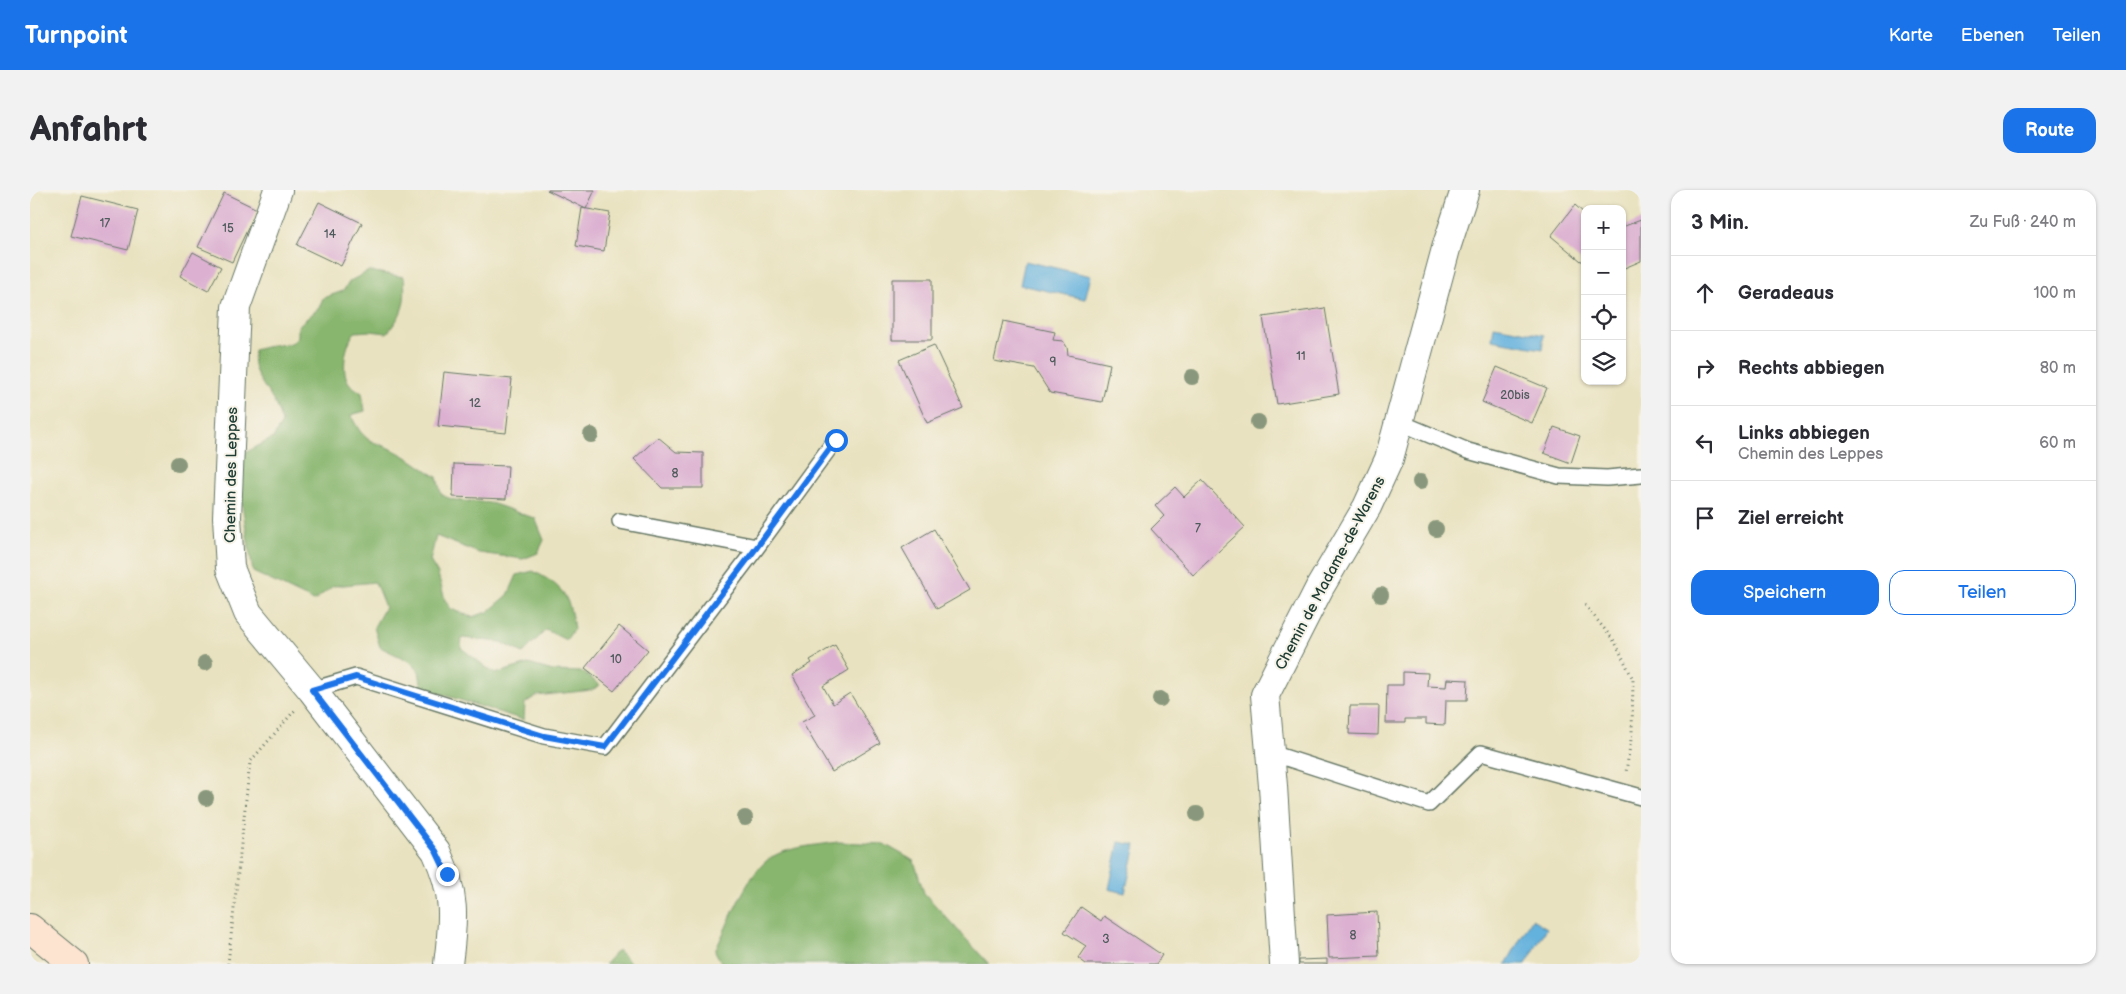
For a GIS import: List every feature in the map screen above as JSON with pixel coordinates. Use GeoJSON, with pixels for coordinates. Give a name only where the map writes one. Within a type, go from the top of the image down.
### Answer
{"type":"FeatureCollection","features":[{"type":"Feature","properties":{"kind":"main road"},"geometry":{"type":"LineString","coordinates":[[30,928],[74,963]]}},
{"type":"Feature","properties":{"kind":"street","name":"Chemin des Leppes"},"geometry":{"type":"LineString","coordinates":[[278,190],[236,307],[227,517],[230,568],[248,613],[312,690],[436,851],[447,874],[452,898],[454,923],[448,964]]}},
{"type":"Feature","properties":{"kind":"street","name":"Chemin de Madame-de-Warens"},"geometry":{"type":"LineString","coordinates":[[1284,964],[1265,695],[1320,587],[1367,507],[1389,459],[1447,245],[1464,190]]}},
{"type":"Feature","properties":{"kind":"lane"},"geometry":{"type":"LineString","coordinates":[[1400,422],[1468,451],[1560,476],[1607,478],[1641,475]]}},
{"type":"Feature","properties":{"kind":"lane"},"geometry":{"type":"LineString","coordinates":[[312,690],[356,677],[544,736],[605,747],[836,440]]}},
{"type":"Feature","properties":{"kind":"lane"},"geometry":{"type":"LineString","coordinates":[[620,521],[757,547]]}},
{"type":"Feature","properties":{"kind":"lane"},"geometry":{"type":"LineString","coordinates":[[1270,754],[1429,804],[1481,753],[1641,797]]}},
{"type":"Feature","properties":{"kind":"path"},"geometry":{"type":"LineString","coordinates":[[1585,605],[1615,642],[1633,679],[1632,733],[1622,792]]}},
{"type":"Feature","properties":{"kind":"path"},"geometry":{"type":"LineString","coordinates":[[228,964],[250,762],[312,690]]}},
{"type":"Feature","properties":{"kind":"green space"},"geometry":{"type":"Polygon","coordinates":[[[369,271],[404,277],[405,293],[403,307],[387,333],[355,332],[349,342],[345,357],[346,378],[350,384],[362,393],[365,411],[351,415],[356,426],[367,438],[406,456],[437,477],[441,494],[453,500],[494,504],[535,518],[544,540],[538,553],[523,559],[479,553],[436,536],[430,561],[438,574],[445,600],[451,609],[472,617],[488,612],[508,595],[517,575],[533,571],[558,587],[570,608],[574,629],[566,640],[546,630],[523,653],[501,642],[462,638],[461,648],[495,674],[528,664],[553,671],[583,672],[600,685],[592,690],[536,696],[525,703],[524,720],[422,688],[419,671],[409,661],[380,647],[374,627],[385,607],[375,582],[333,586],[314,601],[253,572],[237,473],[241,455],[273,438],[282,423],[275,404],[256,372],[253,358],[254,350],[274,345],[291,344],[298,337],[298,326],[319,308],[323,298],[343,291],[350,281],[369,271]]]}},
{"type":"Feature","properties":{"kind":"green space"},"geometry":{"type":"Polygon","coordinates":[[[838,842],[884,844],[914,861],[924,893],[989,964],[722,964],[715,951],[745,888],[761,866],[770,858],[785,851],[838,842]]]}},
{"type":"Feature","properties":{"kind":"green space"},"geometry":{"type":"Polygon","coordinates":[[[618,950],[632,964],[605,964],[618,950]]]}},
{"type":"Feature","properties":{"kind":"water"},"geometry":{"type":"Polygon","coordinates":[[[1025,261],[1091,276],[1085,299],[1020,285],[1025,261]]]}},
{"type":"Feature","properties":{"kind":"water"},"geometry":{"type":"Polygon","coordinates":[[[1494,326],[1544,335],[1542,349],[1492,340],[1494,326]]]}},
{"type":"Feature","properties":{"kind":"water"},"geometry":{"type":"Polygon","coordinates":[[[1119,842],[1136,845],[1125,893],[1109,889],[1119,842]]]}},
{"type":"Feature","properties":{"kind":"water"},"geometry":{"type":"Polygon","coordinates":[[[1532,919],[1547,928],[1526,964],[1506,964],[1532,919]]]}},
{"type":"Feature","properties":{"kind":"building"},"geometry":{"type":"Polygon","coordinates":[[[547,190],[595,190],[586,209],[547,190]]]}},
{"type":"Feature","properties":{"kind":"building"},"geometry":{"type":"Polygon","coordinates":[[[224,193],[257,209],[232,262],[198,247],[224,193]]]}},
{"type":"Feature","properties":{"kind":"building"},"geometry":{"type":"Polygon","coordinates":[[[82,196],[138,210],[128,250],[71,236],[82,196]]]}},
{"type":"Feature","properties":{"kind":"building"},"geometry":{"type":"Polygon","coordinates":[[[319,202],[362,223],[341,266],[297,245],[319,202]]]}},
{"type":"Feature","properties":{"kind":"building"},"geometry":{"type":"Polygon","coordinates":[[[1575,205],[1581,210],[1581,261],[1551,236],[1575,205]]]}},
{"type":"Feature","properties":{"kind":"building"},"geometry":{"type":"Polygon","coordinates":[[[582,208],[610,213],[604,251],[576,246],[582,208]]]}},
{"type":"Feature","properties":{"kind":"building"},"geometry":{"type":"Polygon","coordinates":[[[1641,220],[1641,261],[1626,267],[1626,250],[1626,226],[1641,220]]]}},
{"type":"Feature","properties":{"kind":"building"},"geometry":{"type":"Polygon","coordinates":[[[193,252],[221,267],[208,291],[180,276],[193,252]]]}},
{"type":"Feature","properties":{"kind":"building"},"geometry":{"type":"Polygon","coordinates":[[[892,279],[932,279],[932,340],[892,340],[892,279]]]}},
{"type":"Feature","properties":{"kind":"building"},"geometry":{"type":"Polygon","coordinates":[[[1325,308],[1339,394],[1277,404],[1263,317],[1325,308]]]}},
{"type":"Feature","properties":{"kind":"building"},"geometry":{"type":"Polygon","coordinates":[[[1003,321],[1055,332],[1053,340],[1063,341],[1067,347],[1068,355],[1110,364],[1102,402],[1050,393],[1034,368],[994,361],[1003,321]]]}},
{"type":"Feature","properties":{"kind":"building"},"geometry":{"type":"Polygon","coordinates":[[[934,345],[963,408],[927,423],[899,360],[934,345]]]}},
{"type":"Feature","properties":{"kind":"building"},"geometry":{"type":"Polygon","coordinates":[[[1497,367],[1547,388],[1532,423],[1482,402],[1497,367]]]}},
{"type":"Feature","properties":{"kind":"building"},"geometry":{"type":"Polygon","coordinates":[[[444,372],[512,379],[506,433],[438,426],[444,372]]]}},
{"type":"Feature","properties":{"kind":"building"},"geometry":{"type":"Polygon","coordinates":[[[1554,427],[1580,436],[1571,463],[1544,453],[1554,427]]]}},
{"type":"Feature","properties":{"kind":"building"},"geometry":{"type":"Polygon","coordinates":[[[658,437],[676,452],[703,453],[703,488],[662,488],[634,459],[658,437]]]}},
{"type":"Feature","properties":{"kind":"building"},"geometry":{"type":"Polygon","coordinates":[[[454,464],[508,466],[506,499],[453,497],[454,464]]]}},
{"type":"Feature","properties":{"kind":"building"},"geometry":{"type":"Polygon","coordinates":[[[1202,480],[1245,527],[1193,575],[1151,529],[1164,516],[1155,506],[1175,487],[1184,497],[1202,480]]]}},
{"type":"Feature","properties":{"kind":"building"},"geometry":{"type":"Polygon","coordinates":[[[934,529],[970,590],[937,609],[902,548],[934,529]]]}},
{"type":"Feature","properties":{"kind":"building"},"geometry":{"type":"Polygon","coordinates":[[[619,626],[648,650],[614,691],[585,668],[619,626]]]}},
{"type":"Feature","properties":{"kind":"building"},"geometry":{"type":"Polygon","coordinates":[[[835,645],[849,670],[823,686],[833,704],[850,693],[880,743],[832,772],[802,722],[815,715],[792,675],[812,663],[810,660],[835,645]]]}},
{"type":"Feature","properties":{"kind":"building"},"geometry":{"type":"Polygon","coordinates":[[[1403,672],[1428,673],[1427,686],[1446,687],[1447,679],[1468,680],[1467,700],[1446,700],[1445,725],[1426,724],[1426,719],[1405,719],[1405,723],[1386,723],[1387,685],[1403,685],[1403,672]]]}},
{"type":"Feature","properties":{"kind":"building"},"geometry":{"type":"Polygon","coordinates":[[[1350,706],[1379,706],[1378,735],[1349,734],[1350,706]]]}},
{"type":"Feature","properties":{"kind":"building"},"geometry":{"type":"Polygon","coordinates":[[[1081,907],[1101,921],[1104,916],[1162,955],[1156,964],[1086,964],[1078,958],[1086,946],[1064,932],[1081,907]]]}},
{"type":"Feature","properties":{"kind":"building"},"geometry":{"type":"Polygon","coordinates":[[[1377,912],[1379,956],[1329,958],[1327,915],[1377,912]]]}},
{"type":"Feature","properties":{"kind":"building"},"geometry":{"type":"Polygon","coordinates":[[[1327,959],[1327,964],[1299,964],[1299,960],[1327,959]]]}},
{"type":"Feature","properties":{"kind":"route"},"geometry":{"type":"LineString","coordinates":[[447,874],[436,851],[312,690],[356,677],[544,736],[605,747],[836,440]]}}]}
